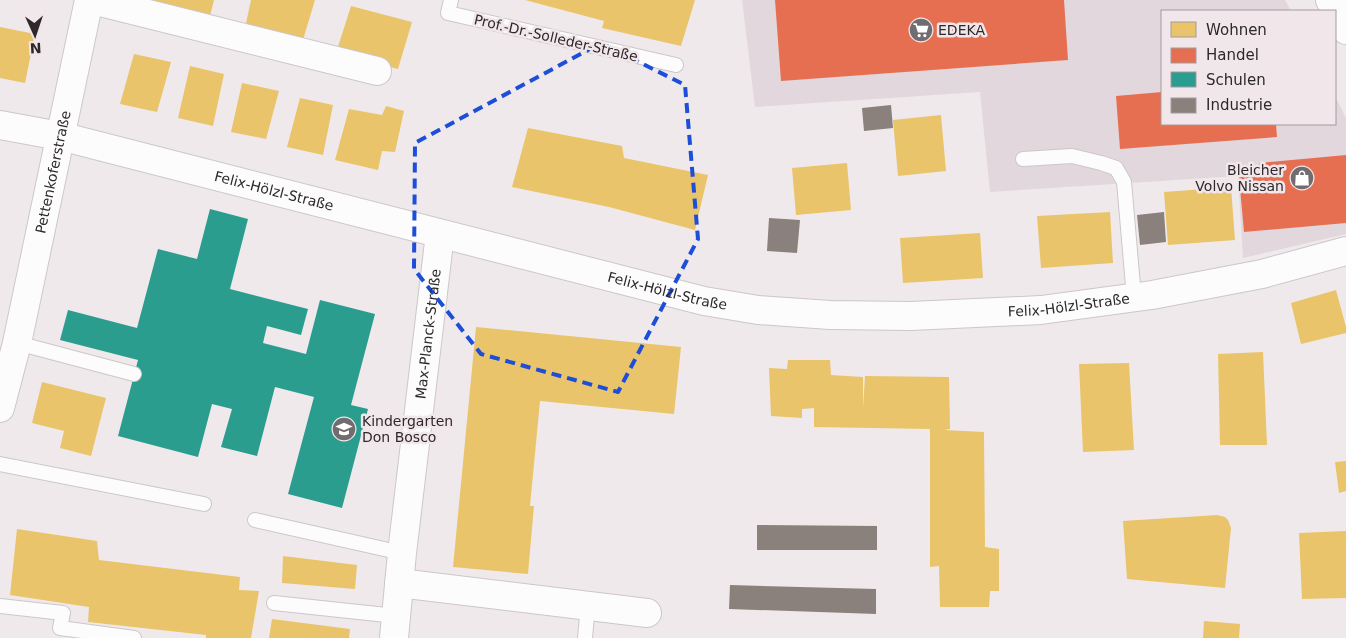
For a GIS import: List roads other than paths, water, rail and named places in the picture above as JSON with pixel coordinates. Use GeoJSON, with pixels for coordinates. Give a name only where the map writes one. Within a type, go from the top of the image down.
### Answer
{"type":"FeatureCollection","features":[{"type":"Feature","properties":{"kind":"street"},"geometry":{"type":"LineString","coordinates":[[90,0],[377,71]]}},
{"type":"Feature","properties":{"kind":"street","name":"Pettenkoferstraße"},"geometry":{"type":"LineString","coordinates":[[0,408],[17,343],[90,0]]}},
{"type":"Feature","properties":{"kind":"street"},"geometry":{"type":"LineString","coordinates":[[1336,11],[1346,30]]}},
{"type":"Feature","properties":{"kind":"street","name":"Felix-Hölzl-Straße"},"geometry":{"type":"LineString","coordinates":[[0,125],[60,136],[704,301],[758,310],[830,315],[911,316],[1041,310],[1134,297],[1262,274],[1346,251]]}},
{"type":"Feature","properties":{"kind":"street","name":"Max-Planck-Straße"},"geometry":{"type":"LineString","coordinates":[[395,627],[440,234]]}},
{"type":"Feature","properties":{"kind":"street"},"geometry":{"type":"LineString","coordinates":[[399,584],[647,613]]}},
{"type":"Feature","properties":{"kind":"lane","name":"Prof.-Dr.-Solleder-Straße"},"geometry":{"type":"LineString","coordinates":[[452,0],[448,13],[676,65]]}},
{"type":"Feature","properties":{"kind":"lane"},"geometry":{"type":"LineString","coordinates":[[1023,159],[1072,156],[1102,162],[1116,168],[1124,182],[1134,297]]}},
{"type":"Feature","properties":{"kind":"lane"},"geometry":{"type":"LineString","coordinates":[[17,343],[134,374]]}},
{"type":"Feature","properties":{"kind":"lane"},"geometry":{"type":"LineString","coordinates":[[0,464],[204,504]]}},
{"type":"Feature","properties":{"kind":"lane"},"geometry":{"type":"LineString","coordinates":[[255,520],[402,554]]}},
{"type":"Feature","properties":{"kind":"lane"},"geometry":{"type":"LineString","coordinates":[[274,603],[395,627]]}},
{"type":"Feature","properties":{"kind":"lane"},"geometry":{"type":"LineString","coordinates":[[586,638],[588,605]]}},
{"type":"Feature","properties":{"kind":"lane"},"geometry":{"type":"LineString","coordinates":[[0,606],[63,613],[60,628],[134,638]]}},
{"type":"Feature","properties":{"kind":"place","name":"EDEKA"},"geometry":{"type":"Point","coordinates":[921,30]}},
{"type":"Feature","properties":{"kind":"place","name":"Bleicher Volvo Nissan"},"geometry":{"type":"Point","coordinates":[1302,178]}},
{"type":"Feature","properties":{"kind":"place","name":"Kindergarten Don Bosco"},"geometry":{"type":"Point","coordinates":[344,429]}}]}
